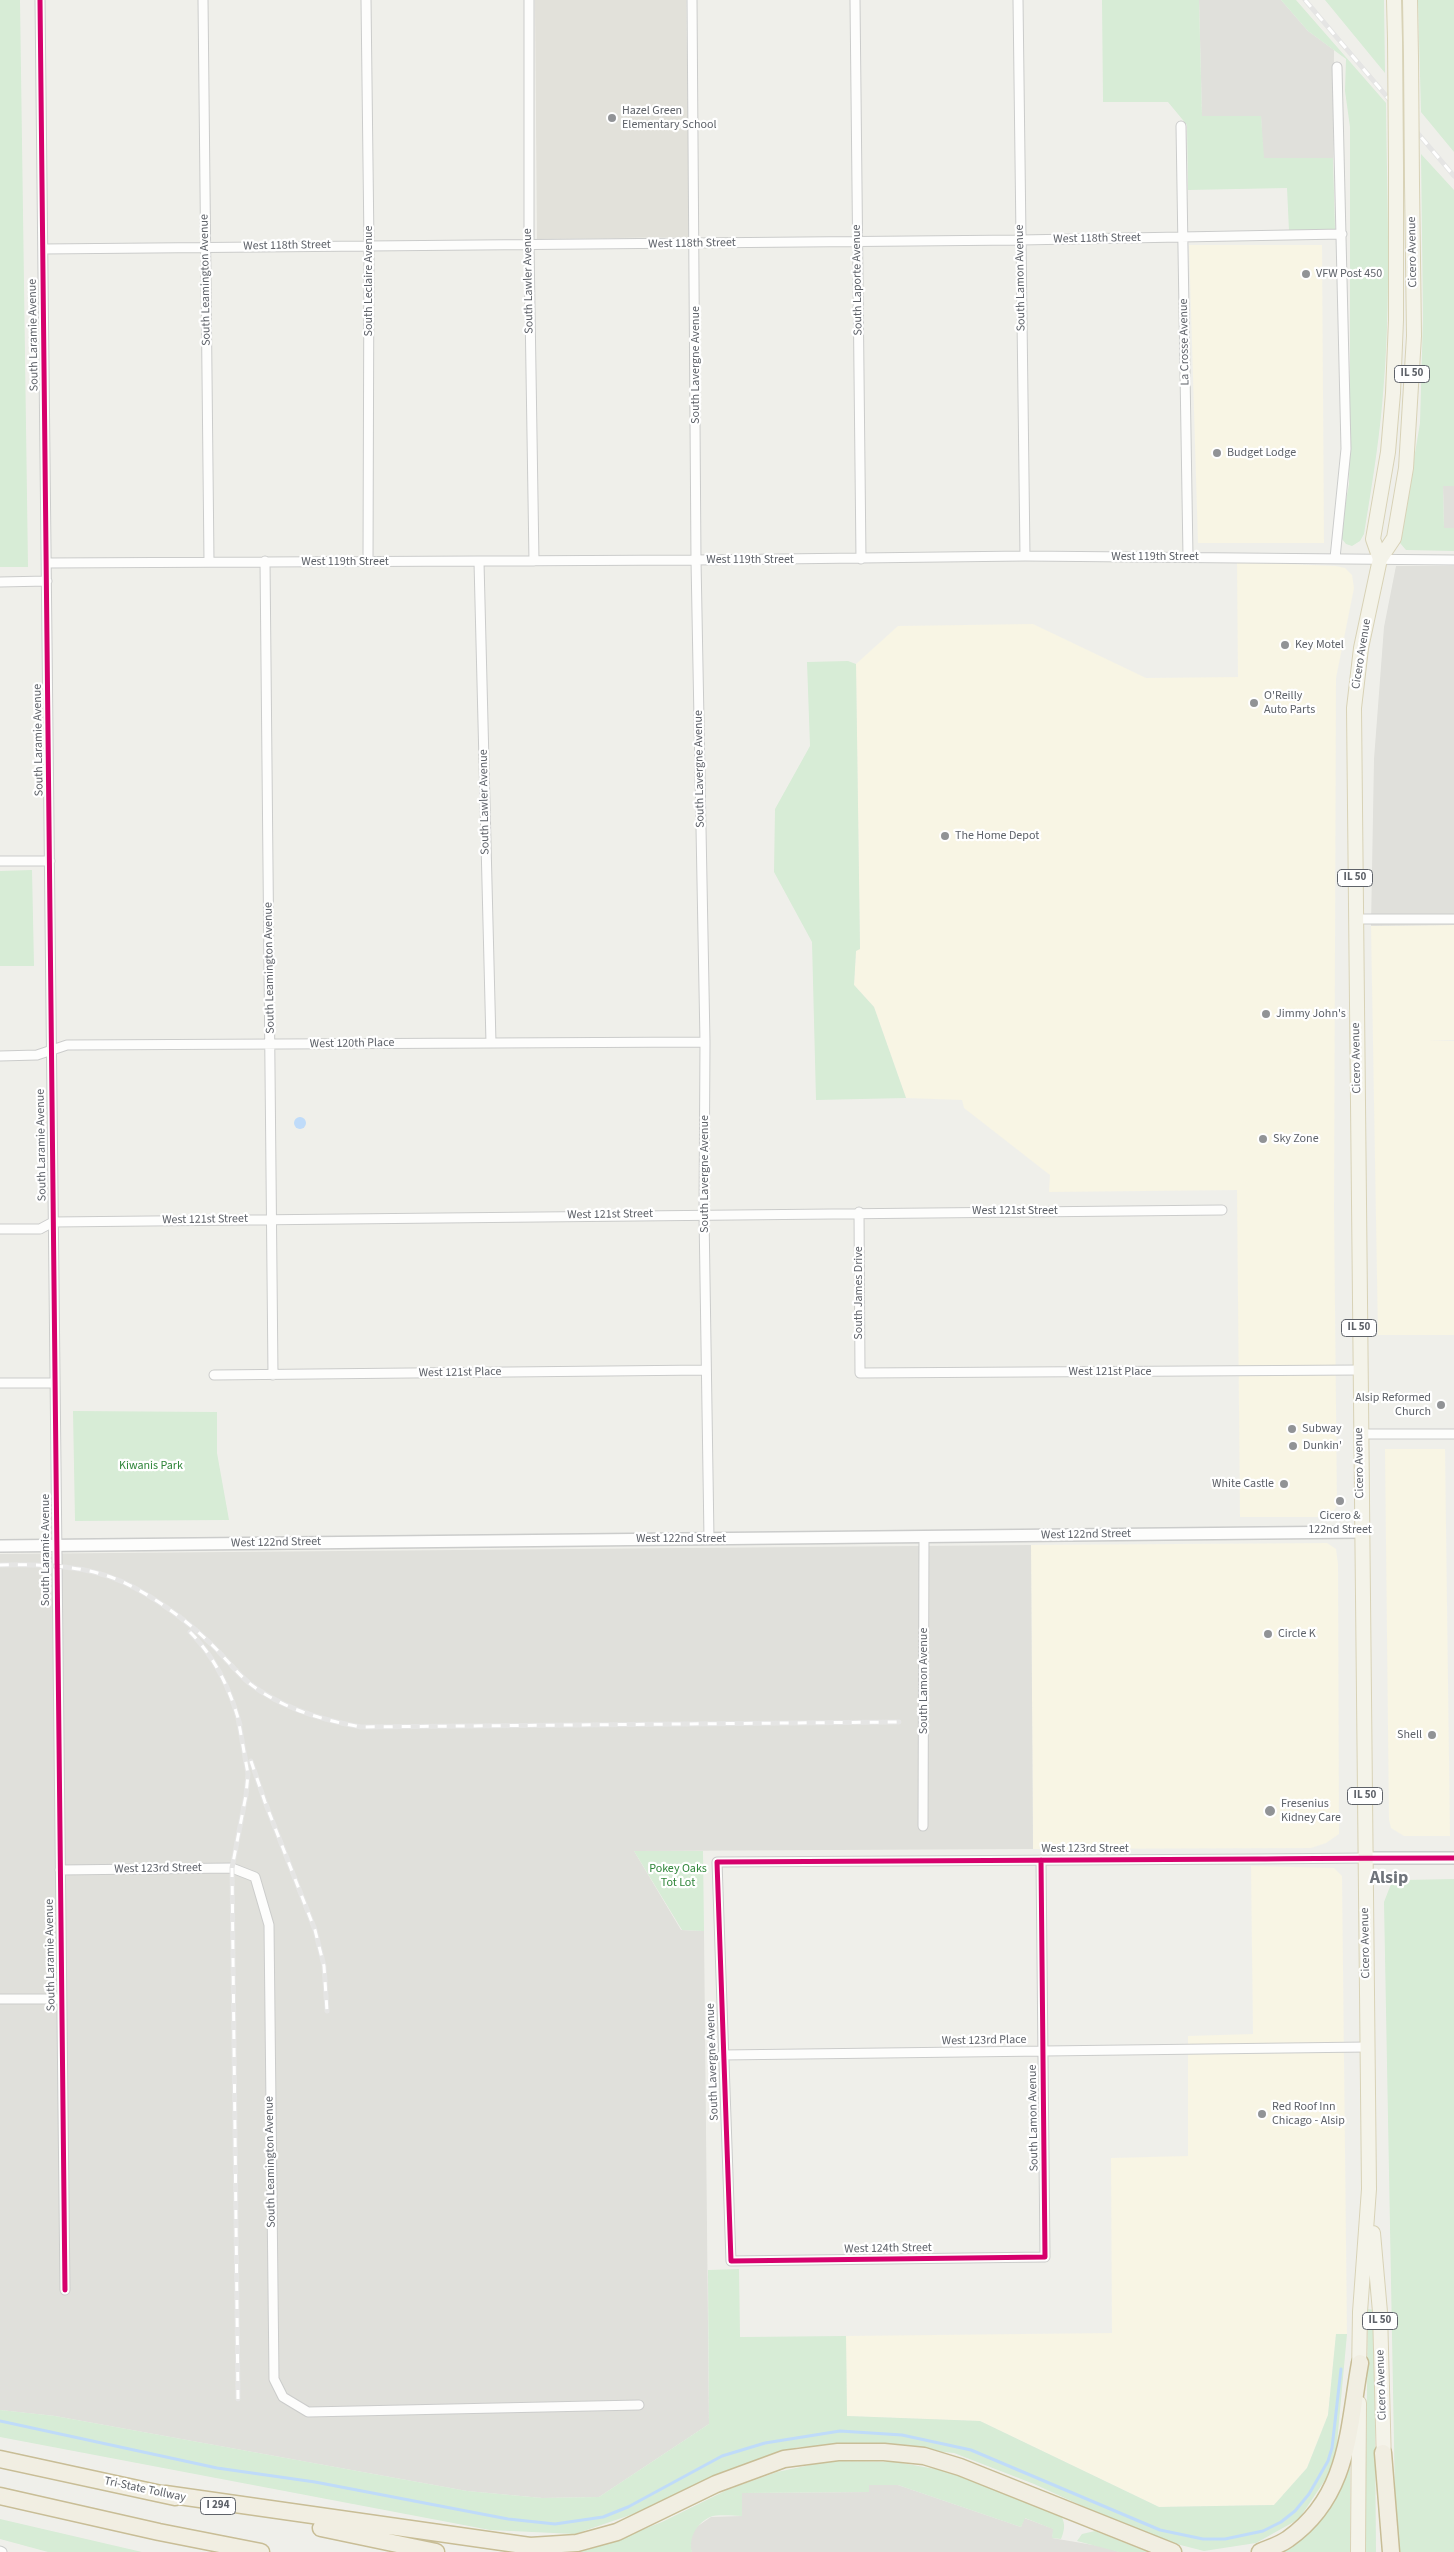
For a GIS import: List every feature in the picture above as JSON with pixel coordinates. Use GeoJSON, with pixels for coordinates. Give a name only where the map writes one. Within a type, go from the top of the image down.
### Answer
{"type":"FeatureCollection","features":[{"type":"Feature","properties":{"kind":"highway"},"geometry":{"type":"LineString","coordinates":[[1260,2552],[1287,2541],[1309,2522],[1331,2492],[1342,2466],[1360,2363]]}},
{"type":"Feature","properties":{"kind":"highway"},"geometry":{"type":"LineString","coordinates":[[165,2494],[530,2546],[577,2543],[617,2532],[716,2484],[784,2459],[838,2452],[884,2452],[924,2456],[960,2467],[1173,2552]]}},
{"type":"Feature","properties":{"kind":"highway"},"geometry":{"type":"LineString","coordinates":[[1384,2453],[1391,2552]]}},
{"type":"Feature","properties":{"kind":"highway","name":"Tri-State Tollway"},"geometry":{"type":"LineString","coordinates":[[0,2458],[436,2552]]}},
{"type":"Feature","properties":{"kind":"highway"},"geometry":{"type":"LineString","coordinates":[[0,2496],[159,2532],[261,2552]]}},
{"type":"Feature","properties":{"kind":"highway"},"geometry":{"type":"LineString","coordinates":[[159,2532],[197,2552]]}},
{"type":"Feature","properties":{"kind":"main road","name":"Cicero Avenue"},"geometry":{"type":"LineString","coordinates":[[1380,559],[1373,539],[1388,452],[1393,393],[1396,167],[1394,0]]}},
{"type":"Feature","properties":{"kind":"main road","name":"Cicero Avenue"},"geometry":{"type":"LineString","coordinates":[[1384,2552],[1384,2453],[1380,2312],[1369,2189],[1354,708],[1361,648],[1380,559],[1394,538],[1406,468],[1411,410],[1414,336],[1410,0]]}},
{"type":"Feature","properties":{"kind":"main road","name":"Cicero Avenue"},"geometry":{"type":"LineString","coordinates":[[1358,2552],[1360,2312],[1369,2189]]}},
{"type":"Feature","properties":{"kind":"street","name":"South Laramie Avenue"},"geometry":{"type":"LineString","coordinates":[[40,0],[65,2290]]}},
{"type":"Feature","properties":{"kind":"street","name":"South Leamington Avenue"},"geometry":{"type":"LineString","coordinates":[[203,0],[209,561]]}},
{"type":"Feature","properties":{"kind":"street","name":"South Leclaire Avenue"},"geometry":{"type":"LineString","coordinates":[[366,0],[369,244],[368,562]]}},
{"type":"Feature","properties":{"kind":"street","name":"South Lawler Avenue"},"geometry":{"type":"LineString","coordinates":[[529,0],[529,245],[534,561]]}},
{"type":"Feature","properties":{"kind":"street","name":"South Lavergne Avenue"},"geometry":{"type":"LineString","coordinates":[[692,0],[696,244],[696,560],[705,1042],[704,1214],[709,1539]]}},
{"type":"Feature","properties":{"kind":"street","name":"South Laporte Avenue"},"geometry":{"type":"LineString","coordinates":[[855,0],[861,559]]}},
{"type":"Feature","properties":{"kind":"street","name":"South Lamon Avenue"},"geometry":{"type":"LineString","coordinates":[[1018,0],[1025,556]]}},
{"type":"Feature","properties":{"kind":"street"},"geometry":{"type":"LineString","coordinates":[[1335,558],[1346,449],[1338,67]]}},
{"type":"Feature","properties":{"kind":"street","name":"La Crosse Avenue"},"geometry":{"type":"LineString","coordinates":[[1181,126],[1188,557]]}},
{"type":"Feature","properties":{"kind":"street","name":"West 118th Street"},"geometry":{"type":"LineString","coordinates":[[43,249],[369,244],[696,244],[1183,238],[1342,234]]}},
{"type":"Feature","properties":{"kind":"street","name":"West 119th Street"},"geometry":{"type":"LineString","coordinates":[[47,563],[209,561],[479,562],[1025,556],[1454,560]]}},
{"type":"Feature","properties":{"kind":"street","name":"South Leamington Avenue"},"geometry":{"type":"LineString","coordinates":[[266,561],[274,1375]]}},
{"type":"Feature","properties":{"kind":"street","name":"South Lawler Avenue"},"geometry":{"type":"LineString","coordinates":[[479,562],[491,1043]]}},
{"type":"Feature","properties":{"kind":"street"},"geometry":{"type":"LineString","coordinates":[[0,582],[47,581]]}},
{"type":"Feature","properties":{"kind":"street"},"geometry":{"type":"LineString","coordinates":[[0,861],[50,861]]}},
{"type":"Feature","properties":{"kind":"street"},"geometry":{"type":"LineString","coordinates":[[1355,919],[1454,919]]}},
{"type":"Feature","properties":{"kind":"street","name":"West 120th Place"},"geometry":{"type":"LineString","coordinates":[[0,1056],[37,1055],[66,1045],[705,1042]]}},
{"type":"Feature","properties":{"kind":"street","name":"West 121st Street"},"geometry":{"type":"LineString","coordinates":[[0,1230],[40,1229],[52,1222],[859,1212],[1222,1210]]}},
{"type":"Feature","properties":{"kind":"street","name":"South James Drive"},"geometry":{"type":"LineString","coordinates":[[859,1212],[860,1373]]}},
{"type":"Feature","properties":{"kind":"street","name":"West 121st Place"},"geometry":{"type":"LineString","coordinates":[[214,1376],[706,1370]]}},
{"type":"Feature","properties":{"kind":"street","name":"West 121st Place"},"geometry":{"type":"LineString","coordinates":[[860,1373],[1360,1370]]}},
{"type":"Feature","properties":{"kind":"street"},"geometry":{"type":"LineString","coordinates":[[0,1383],[54,1383]]}},
{"type":"Feature","properties":{"kind":"street"},"geometry":{"type":"LineString","coordinates":[[1360,1434],[1454,1434]]}},
{"type":"Feature","properties":{"kind":"street","name":"West 122nd Street"},"geometry":{"type":"LineString","coordinates":[[0,1546],[1361,1532]]}},
{"type":"Feature","properties":{"kind":"street","name":"South Lamon Avenue"},"geometry":{"type":"LineString","coordinates":[[923,1826],[924,1536]]}},
{"type":"Feature","properties":{"kind":"street","name":"West 123rd Street"},"geometry":{"type":"LineString","coordinates":[[717,1862],[1454,1858]]}},
{"type":"Feature","properties":{"kind":"street","name":"South Lamon Avenue"},"geometry":{"type":"LineString","coordinates":[[1041,1860],[1045,2257]]}},
{"type":"Feature","properties":{"kind":"street","name":"South Lavergne Avenue"},"geometry":{"type":"LineString","coordinates":[[717,1862],[722,2055],[731,2261]]}},
{"type":"Feature","properties":{"kind":"street","name":"West 123rd Street"},"geometry":{"type":"LineString","coordinates":[[60,1870],[232,1868],[255,1876]]}},
{"type":"Feature","properties":{"kind":"street","name":"South Leamington Avenue"},"geometry":{"type":"LineString","coordinates":[[255,1876],[269,1925],[274,2379],[282,2397],[308,2412],[639,2405]]}},
{"type":"Feature","properties":{"kind":"street"},"geometry":{"type":"LineString","coordinates":[[0,1999],[61,1999]]}},
{"type":"Feature","properties":{"kind":"street","name":"West 123rd Place"},"geometry":{"type":"LineString","coordinates":[[722,2055],[1367,2047]]}},
{"type":"Feature","properties":{"kind":"street","name":"West 124th Street"},"geometry":{"type":"LineString","coordinates":[[731,2261],[1045,2257]]}},
{"type":"Feature","properties":{"kind":"shaded area","name":"Hazel Green Elementary School"},"geometry":{"type":"Polygon","coordinates":[[[535,0],[686,0],[690,237],[537,239],[535,0]]]}},
{"type":"Feature","properties":{"kind":"shaded area"},"geometry":{"type":"Polygon","coordinates":[[[1199,0],[1281,0],[1308,31],[1334,50],[1333,158],[1263,158],[1261,116],[1202,116],[1199,0]]]}},
{"type":"Feature","properties":{"kind":"shaded area"},"geometry":{"type":"Polygon","coordinates":[[[1189,245],[1322,245],[1324,543],[1198,543],[1189,245]]]}},
{"type":"Feature","properties":{"kind":"shaded area"},"geometry":{"type":"Polygon","coordinates":[[[1443,486],[1454,486],[1454,528],[1444,528],[1443,486]]]}},
{"type":"Feature","properties":{"kind":"shaded area"},"geometry":{"type":"Polygon","coordinates":[[[1237,562],[1345,568],[1352,575],[1354,588],[1336,678],[1334,1209],[1337,1506],[1332,1513],[1323,1517],[1240,1517],[1237,1190],[1049,1192],[1050,1175],[964,1108],[962,1100],[906,1098],[874,1007],[854,985],[856,951],[860,948],[856,664],[898,626],[1033,624],[1146,678],[1238,677],[1237,562]]]}},
{"type":"Feature","properties":{"kind":"shaded area"},"geometry":{"type":"Polygon","coordinates":[[[1396,566],[1454,566],[1454,925],[1371,926],[1374,759],[1384,627],[1396,566]]]}},
{"type":"Feature","properties":{"kind":"shaded area"},"geometry":{"type":"Polygon","coordinates":[[[1454,925],[1454,1040],[1429,1041],[1454,1041],[1454,1335],[1378,1335],[1371,926],[1454,925]]]}},
{"type":"Feature","properties":{"kind":"shaded area"},"geometry":{"type":"Polygon","coordinates":[[[1385,1449],[1445,1449],[1450,1836],[1404,1836],[1391,1828],[1389,1820],[1385,1449]]]}},
{"type":"Feature","properties":{"kind":"shaded area"},"geometry":{"type":"Polygon","coordinates":[[[1327,1543],[1336,1549],[1338,1564],[1339,1834],[1326,1843],[1311,1848],[1033,1849],[1031,1545],[1327,1543]]]}},
{"type":"Feature","properties":{"kind":"shaded area"},"geometry":{"type":"Polygon","coordinates":[[[1031,1545],[1033,1849],[634,1851],[681,1930],[704,1931],[709,2424],[599,2497],[542,2498],[467,2491],[55,2416],[0,2410],[0,1554],[1031,1545]]]}},
{"type":"Feature","properties":{"kind":"shaded area"},"geometry":{"type":"Polygon","coordinates":[[[1251,1866],[1334,1868],[1342,1876],[1347,2334],[1336,2335],[1328,2415],[1307,2468],[1274,2505],[1159,2507],[980,2421],[847,2416],[846,2336],[1112,2333],[1111,2158],[1188,2156],[1188,2036],[1253,2034],[1251,1866]]]}},
{"type":"Feature","properties":{"kind":"shaded area"},"geometry":{"type":"Polygon","coordinates":[[[868,2485],[898,2485],[1021,2527],[1024,2518],[1054,2529],[1052,2538],[1105,2547],[1119,2552],[692,2552],[689,2544],[695,2528],[711,2517],[742,2516],[742,2493],[869,2492],[868,2485]]]}},
{"type":"Feature","properties":{"kind":"green space"},"geometry":{"type":"Polygon","coordinates":[[[0,0],[20,0],[28,567],[0,567],[0,0]]]}},
{"type":"Feature","properties":{"kind":"green space"},"geometry":{"type":"Polygon","coordinates":[[[1102,0],[1199,0],[1202,116],[1261,116],[1264,158],[1333,158],[1335,230],[1289,231],[1287,188],[1188,190],[1187,125],[1168,102],[1103,102],[1102,0]]]}},
{"type":"Feature","properties":{"kind":"green space"},"geometry":{"type":"Polygon","coordinates":[[[1281,0],[1296,0],[1386,103],[1388,254],[1385,368],[1374,470],[1364,534],[1360,541],[1352,546],[1346,544],[1342,539],[1341,529],[1349,484],[1350,421],[1350,127],[1345,91],[1346,59],[1308,31],[1281,0]]]}},
{"type":"Feature","properties":{"kind":"green space"},"geometry":{"type":"Polygon","coordinates":[[[1325,0],[1384,0],[1385,73],[1325,0]]]}},
{"type":"Feature","properties":{"kind":"green space"},"geometry":{"type":"Polygon","coordinates":[[[1418,0],[1454,0],[1454,152],[1421,112],[1418,0]]]}},
{"type":"Feature","properties":{"kind":"green space"},"geometry":{"type":"Polygon","coordinates":[[[1421,154],[1454,190],[1454,486],[1443,486],[1444,528],[1454,528],[1454,551],[1406,550],[1400,543],[1420,423],[1423,318],[1421,154]]]}},
{"type":"Feature","properties":{"kind":"green space"},"geometry":{"type":"Polygon","coordinates":[[[848,661],[856,664],[860,949],[856,951],[854,985],[874,1007],[906,1098],[816,1100],[812,942],[774,872],[775,809],[810,746],[807,662],[848,661]]]}},
{"type":"Feature","properties":{"kind":"green space"},"geometry":{"type":"Polygon","coordinates":[[[32,870],[34,966],[0,966],[0,871],[32,870]]]}},
{"type":"Feature","properties":{"kind":"green space","name":"Kiwanis Park"},"geometry":{"type":"Polygon","coordinates":[[[73,1411],[217,1412],[217,1453],[229,1520],[75,1521],[73,1411]]]}},
{"type":"Feature","properties":{"kind":"green space","name":"Pokey Oaks Tot Lot"},"geometry":{"type":"Polygon","coordinates":[[[634,1851],[703,1851],[704,1931],[682,1930],[634,1851]]]}},
{"type":"Feature","properties":{"kind":"green space"},"geometry":{"type":"Polygon","coordinates":[[[1404,1874],[1404,1880],[1454,1879],[1454,2552],[1396,2552],[1384,1902],[1391,1884],[1404,1874]]]}},
{"type":"Feature","properties":{"kind":"green space"},"geometry":{"type":"Polygon","coordinates":[[[739,2269],[740,2337],[846,2336],[847,2416],[980,2421],[1159,2507],[1274,2505],[1307,2468],[1328,2415],[1336,2334],[1347,2334],[1335,2465],[1299,2519],[1256,2543],[1204,2551],[1153,2538],[1034,2484],[954,2453],[878,2445],[798,2447],[713,2477],[636,2513],[575,2534],[490,2530],[0,2437],[0,2410],[55,2416],[467,2491],[542,2498],[599,2497],[709,2424],[708,2270],[739,2269]]]}},
{"type":"Feature","properties":{"kind":"green space"},"geometry":{"type":"Polygon","coordinates":[[[1368,2309],[1374,2310],[1376,2552],[1365,2552],[1368,2309]]]}},
{"type":"Feature","properties":{"kind":"green space"},"geometry":{"type":"Polygon","coordinates":[[[829,2461],[896,2462],[952,2472],[1059,2513],[1064,2523],[1061,2539],[1052,2538],[1053,2529],[1025,2518],[1021,2527],[898,2485],[869,2485],[869,2492],[742,2493],[742,2516],[717,2516],[705,2520],[693,2536],[691,2541],[692,2552],[550,2552],[603,2545],[662,2522],[727,2490],[777,2472],[829,2461]]]}},
{"type":"Feature","properties":{"kind":"green space"},"geometry":{"type":"Polygon","coordinates":[[[1350,2468],[1350,2552],[1277,2552],[1302,2538],[1312,2528],[1330,2505],[1350,2468]]]}},
{"type":"Feature","properties":{"kind":"green space"},"geometry":{"type":"Polygon","coordinates":[[[0,2519],[142,2552],[48,2552],[0,2539],[0,2519]]]}},
{"type":"Feature","properties":{"kind":"green space"},"geometry":{"type":"Polygon","coordinates":[[[1095,2531],[1148,2552],[1119,2552],[1077,2541],[1082,2534],[1095,2531]]]}},
{"type":"Feature","properties":{"kind":"water"},"geometry":{"type":"Polygon","coordinates":[[[298,1117],[302,1117],[306,1123],[302,1129],[298,1129],[294,1125],[294,1121],[298,1117]]]}},
{"type":"Feature","properties":{"kind":"waterway"},"geometry":{"type":"LineString","coordinates":[[0,2421],[217,2468],[315,2482],[508,2519],[555,2524],[603,2517],[628,2507],[722,2456],[765,2443],[840,2431],[902,2435],[971,2450],[1160,2530],[1203,2539],[1225,2539],[1263,2531],[1281,2522],[1295,2511],[1309,2494],[1328,2461],[1332,2448],[1341,2369]]}},
{"type":"Feature","properties":{"kind":"railway"},"geometry":{"type":"LineString","coordinates":[[1305,0],[1454,176]]}},
{"type":"Feature","properties":{"kind":"railway"},"geometry":{"type":"LineString","coordinates":[[0,1565],[47,1565],[78,1569],[109,1576],[123,1582],[157,1601],[190,1625],[249,1683],[261,1692],[288,1706],[316,1717],[361,1727],[899,1722]]}},
{"type":"Feature","properties":{"kind":"railway"},"geometry":{"type":"LineString","coordinates":[[190,1632],[207,1652],[221,1675],[240,1725]]}},
{"type":"Feature","properties":{"kind":"railway"},"geometry":{"type":"LineString","coordinates":[[238,1718],[248,1774],[246,1795],[232,1868],[238,2399]]}},
{"type":"Feature","properties":{"kind":"railway"},"geometry":{"type":"LineString","coordinates":[[251,1761],[315,1930],[324,1966],[327,2011]]}},
{"type":"Feature","properties":{"kind":"cycle path"},"geometry":{"type":"LineString","coordinates":[[40,0],[65,2290]]}},
{"type":"Feature","properties":{"kind":"cycle path"},"geometry":{"type":"LineString","coordinates":[[1041,1860],[1045,2257],[731,2261],[717,1862],[1331,1858],[1454,1858]]}},
{"type":"Feature","properties":{"kind":"place","name":"Hazel Green Elementary School"},"geometry":{"type":"Point","coordinates":[612,118]}},
{"type":"Feature","properties":{"kind":"place","name":"VFW Post 450"},"geometry":{"type":"Point","coordinates":[1306,274]}},
{"type":"Feature","properties":{"kind":"place","name":"Budget Lodge"},"geometry":{"type":"Point","coordinates":[1217,453]}},
{"type":"Feature","properties":{"kind":"place","name":"Key Motel"},"geometry":{"type":"Point","coordinates":[1285,645]}},
{"type":"Feature","properties":{"kind":"place","name":"O'Reilly Auto Parts"},"geometry":{"type":"Point","coordinates":[1254,703]}},
{"type":"Feature","properties":{"kind":"place","name":"The Home Depot"},"geometry":{"type":"Point","coordinates":[945,836]}},
{"type":"Feature","properties":{"kind":"place","name":"Jimmy John's"},"geometry":{"type":"Point","coordinates":[1266,1014]}},
{"type":"Feature","properties":{"kind":"place","name":"Sky Zone"},"geometry":{"type":"Point","coordinates":[1263,1139]}},
{"type":"Feature","properties":{"kind":"place","name":"Alsip Reformed Church"},"geometry":{"type":"Point","coordinates":[1441,1405]}},
{"type":"Feature","properties":{"kind":"place","name":"Subway"},"geometry":{"type":"Point","coordinates":[1292,1429]}},
{"type":"Feature","properties":{"kind":"place","name":"Dunkin'"},"geometry":{"type":"Point","coordinates":[1293,1446]}},
{"type":"Feature","properties":{"kind":"place","name":"White Castle"},"geometry":{"type":"Point","coordinates":[1284,1484]}},
{"type":"Feature","properties":{"kind":"place","name":"Cicero & 122nd Street"},"geometry":{"type":"Point","coordinates":[1340,1501]}},
{"type":"Feature","properties":{"kind":"place","name":"Circle K"},"geometry":{"type":"Point","coordinates":[1268,1634]}},
{"type":"Feature","properties":{"kind":"place","name":"Shell"},"geometry":{"type":"Point","coordinates":[1432,1735]}},
{"type":"Feature","properties":{"kind":"place","name":"Fresenius Kidney Care"},"geometry":{"type":"Point","coordinates":[1270,1811]}},
{"type":"Feature","properties":{"kind":"place","name":"Red Roof Inn Chicago - Alsip"},"geometry":{"type":"Point","coordinates":[1262,2114]}},
{"type":"Feature","properties":{"kind":"district","name":"Alsip"},"geometry":{"type":"Point","coordinates":[1389,1879]}}]}
